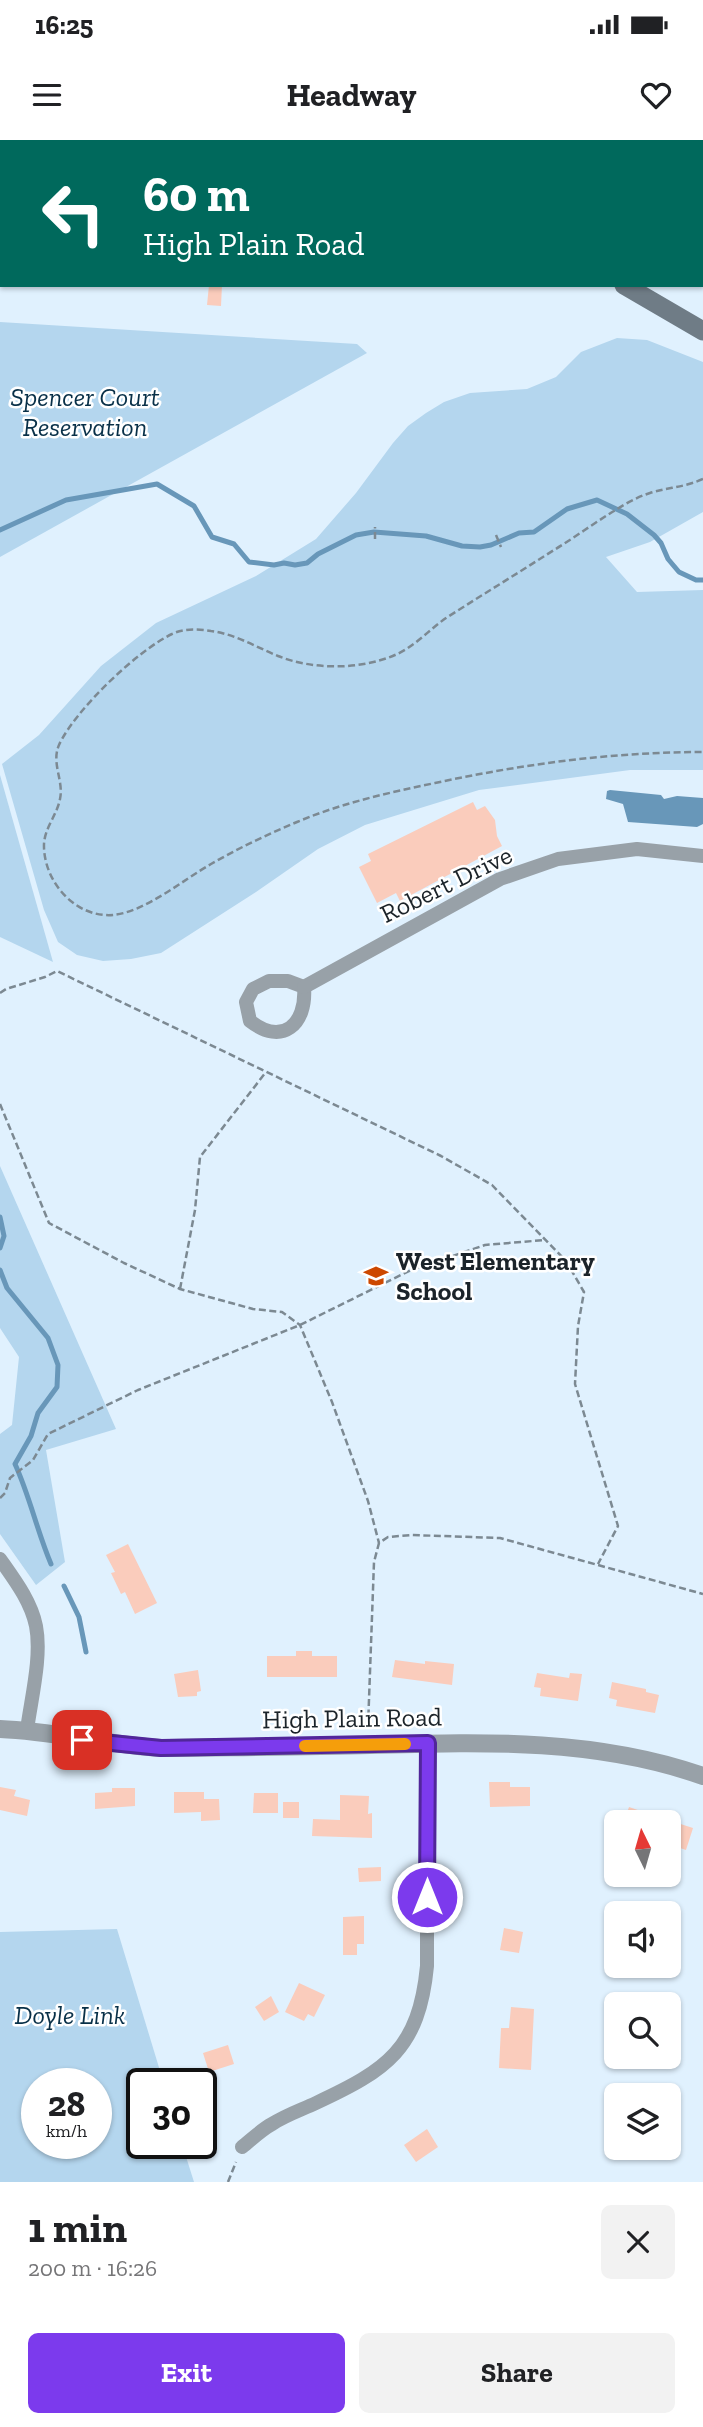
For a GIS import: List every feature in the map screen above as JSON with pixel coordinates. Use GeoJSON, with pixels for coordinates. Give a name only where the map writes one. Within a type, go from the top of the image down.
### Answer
{"type":"FeatureCollection","features":[{"type":"Feature","properties":{"kind":"main road"},"geometry":{"type":"LineString","coordinates":[[627,287],[703,331]]}},
{"type":"Feature","properties":{"kind":"street","name":"Robert Drive"},"geometry":{"type":"LineString","coordinates":[[304,987],[500,879],[558,859],[637,849],[703,856]]}},
{"type":"Feature","properties":{"kind":"street"},"geometry":{"type":"LineString","coordinates":[[268,981],[288,981],[304,987],[302,1015],[295,1025],[276,1032],[262,1031],[250,1021],[246,1002],[253,989],[268,981]]}},
{"type":"Feature","properties":{"kind":"street"},"geometry":{"type":"LineString","coordinates":[[0,1559],[18,1584],[36,1625],[36,1658],[27,1730]]}},
{"type":"Feature","properties":{"kind":"street","name":"High Plain Road"},"geometry":{"type":"LineString","coordinates":[[0,1729],[27,1730],[124,1746],[161,1748],[502,1743],[591,1749],[669,1764],[703,1776]]}},
{"type":"Feature","properties":{"kind":"street"},"geometry":{"type":"LineString","coordinates":[[242,2147],[270,2125],[370,2077],[386,2064],[411,2033],[423,2000],[427,1966],[428,1743]]}},
{"type":"Feature","properties":{"kind":"path"},"geometry":{"type":"LineString","coordinates":[[703,479],[682,488],[648,494],[632,501],[446,619],[400,653],[381,660],[350,665],[303,663],[275,655],[225,634],[197,629],[177,632],[162,640],[106,685],[82,712],[58,747],[56,762],[61,797],[46,833],[44,850],[48,866],[61,891],[74,905],[98,915],[118,915],[146,903],[249,843],[357,800],[450,779],[557,760],[618,754],[703,752]]}},
{"type":"Feature","properties":{"kind":"path"},"geometry":{"type":"LineString","coordinates":[[374,539],[375,527]]}},
{"type":"Feature","properties":{"kind":"path"},"geometry":{"type":"LineString","coordinates":[[496,536],[501,547]]}},
{"type":"Feature","properties":{"kind":"path"},"geometry":{"type":"LineString","coordinates":[[0,993],[57,971],[441,1156],[492,1185],[566,1261],[584,1292],[578,1326],[575,1384],[618,1526],[598,1564]]}},
{"type":"Feature","properties":{"kind":"path"},"geometry":{"type":"LineString","coordinates":[[180,1289],[195,1210],[200,1157],[266,1072]]}},
{"type":"Feature","properties":{"kind":"path"},"geometry":{"type":"LineString","coordinates":[[0,1104],[49,1223],[180,1289],[253,1309],[282,1312],[300,1325],[337,1415],[368,1501],[379,1543],[374,1575],[368,1745]]}},
{"type":"Feature","properties":{"kind":"path"},"geometry":{"type":"LineString","coordinates":[[0,1498],[5,1493],[10,1478],[33,1460],[48,1434],[138,1390],[300,1325],[411,1270],[485,1245],[545,1240]]}},
{"type":"Feature","properties":{"kind":"path"},"geometry":{"type":"LineString","coordinates":[[379,1543],[388,1537],[412,1535],[500,1538],[703,1594]]}},
{"type":"Feature","properties":{"kind":"path"},"geometry":{"type":"LineString","coordinates":[[228,2182],[242,2147]]}},
{"type":"Feature","properties":{"kind":"green space","name":"Spencer Court Reservation"},"geometry":{"type":"Polygon","coordinates":[[[0,322],[357,344],[367,353],[0,557],[0,322]]]}},
{"type":"Feature","properties":{"kind":"green space"},"geometry":{"type":"Polygon","coordinates":[[[617,338],[647,340],[703,362],[703,512],[650,542],[606,557],[637,592],[703,590],[703,770],[630,770],[479,790],[365,825],[318,849],[161,953],[103,961],[77,955],[58,942],[44,910],[2,764],[39,735],[101,666],[156,623],[256,576],[316,539],[356,493],[393,443],[408,426],[426,413],[444,402],[470,393],[527,389],[556,377],[581,352],[617,338]]]}},
{"type":"Feature","properties":{"kind":"green space"},"geometry":{"type":"Polygon","coordinates":[[[0,775],[53,962],[0,937],[0,775]]]}},
{"type":"Feature","properties":{"kind":"green space"},"geometry":{"type":"Polygon","coordinates":[[[0,1166],[116,1429],[46,1450],[65,1562],[36,1585],[0,1534],[0,1434],[12,1425],[19,1357],[0,1328],[0,1166]]]}},
{"type":"Feature","properties":{"kind":"green space","name":"Doyle Link"},"geometry":{"type":"Polygon","coordinates":[[[117,1929],[159,2068],[126,2068],[126,2159],[187,2159],[194,2182],[0,2182],[0,1932],[117,1929]]]}},
{"type":"Feature","properties":{"kind":"shaded area"},"geometry":{"type":"Polygon","coordinates":[[[607,791],[661,795],[664,799],[677,796],[703,798],[703,824],[697,827],[628,822],[623,804],[606,799],[607,791]]]}},
{"type":"Feature","properties":{"kind":"building"},"geometry":{"type":"Polygon","coordinates":[[[209,287],[222,287],[221,306],[207,305],[209,287]]]}},
{"type":"Feature","properties":{"kind":"building"},"geometry":{"type":"Polygon","coordinates":[[[473,802],[477,810],[485,806],[495,820],[497,836],[502,846],[400,901],[396,893],[377,903],[359,867],[371,861],[368,854],[473,802]]]}},
{"type":"Feature","properties":{"kind":"building"},"geometry":{"type":"Polygon","coordinates":[[[128,1544],[157,1603],[135,1614],[125,1592],[121,1594],[111,1573],[115,1572],[106,1555],[128,1544]]]}},
{"type":"Feature","properties":{"kind":"building"},"geometry":{"type":"Polygon","coordinates":[[[296,1651],[312,1651],[312,1656],[337,1656],[337,1677],[267,1677],[267,1656],[296,1656],[296,1651]]]}},
{"type":"Feature","properties":{"kind":"building"},"geometry":{"type":"Polygon","coordinates":[[[395,1660],[454,1664],[452,1685],[392,1677],[395,1660]]]}},
{"type":"Feature","properties":{"kind":"building"},"geometry":{"type":"Polygon","coordinates":[[[198,1670],[201,1691],[197,1692],[197,1696],[178,1697],[174,1674],[198,1670]]]}},
{"type":"Feature","properties":{"kind":"building"},"geometry":{"type":"Polygon","coordinates":[[[537,1673],[569,1678],[570,1673],[582,1674],[578,1701],[540,1696],[541,1688],[534,1687],[537,1673]]]}},
{"type":"Feature","properties":{"kind":"building"},"geometry":{"type":"Polygon","coordinates":[[[612,1682],[646,1689],[646,1692],[659,1695],[655,1713],[616,1706],[617,1700],[609,1698],[612,1682]]]}},
{"type":"Feature","properties":{"kind":"building"},"geometry":{"type":"Polygon","coordinates":[[[489,1782],[510,1782],[510,1787],[530,1787],[530,1806],[490,1807],[489,1782]]]}},
{"type":"Feature","properties":{"kind":"building"},"geometry":{"type":"Polygon","coordinates":[[[0,1787],[16,1790],[14,1796],[30,1800],[27,1816],[0,1810],[0,1787]]]}},
{"type":"Feature","properties":{"kind":"building"},"geometry":{"type":"Polygon","coordinates":[[[112,1788],[135,1788],[135,1806],[95,1809],[95,1793],[112,1792],[112,1788]]]}},
{"type":"Feature","properties":{"kind":"building"},"geometry":{"type":"Polygon","coordinates":[[[174,1792],[204,1792],[204,1799],[219,1799],[220,1820],[201,1821],[201,1812],[174,1813],[174,1792]]]}},
{"type":"Feature","properties":{"kind":"building"},"geometry":{"type":"Polygon","coordinates":[[[254,1793],[278,1793],[278,1813],[253,1813],[254,1793]]]}},
{"type":"Feature","properties":{"kind":"building"},"geometry":{"type":"Polygon","coordinates":[[[340,1795],[369,1796],[368,1814],[372,1813],[372,1838],[312,1836],[313,1819],[340,1820],[340,1795]]]}},
{"type":"Feature","properties":{"kind":"building"},"geometry":{"type":"Polygon","coordinates":[[[283,1802],[299,1802],[299,1818],[283,1818],[283,1802]]]}},
{"type":"Feature","properties":{"kind":"building"},"geometry":{"type":"Polygon","coordinates":[[[681,1824],[693,1828],[686,1850],[681,1848],[681,1824]]]}},
{"type":"Feature","properties":{"kind":"building"},"geometry":{"type":"Polygon","coordinates":[[[381,1867],[381,1881],[359,1882],[358,1868],[381,1867]]]}},
{"type":"Feature","properties":{"kind":"building"},"geometry":{"type":"Polygon","coordinates":[[[364,1916],[364,1944],[357,1944],[357,1955],[343,1955],[343,1917],[364,1916]]]}},
{"type":"Feature","properties":{"kind":"building"},"geometry":{"type":"Polygon","coordinates":[[[504,1928],[523,1932],[519,1953],[500,1950],[504,1928]]]}},
{"type":"Feature","properties":{"kind":"building"},"geometry":{"type":"Polygon","coordinates":[[[299,1983],[325,1995],[314,2017],[308,2014],[304,2021],[285,2012],[299,1983]]]}},
{"type":"Feature","properties":{"kind":"building"},"geometry":{"type":"Polygon","coordinates":[[[271,1996],[279,2012],[264,2021],[255,2007],[271,1996]]]}},
{"type":"Feature","properties":{"kind":"building"},"geometry":{"type":"Polygon","coordinates":[[[511,2007],[534,2009],[531,2070],[499,2068],[501,2028],[509,2028],[511,2007]]]}},
{"type":"Feature","properties":{"kind":"building"},"geometry":{"type":"Polygon","coordinates":[[[228,2045],[234,2064],[217,2069],[208,2068],[203,2053],[228,2045]]]}},
{"type":"Feature","properties":{"kind":"building"},"geometry":{"type":"Polygon","coordinates":[[[427,2129],[438,2147],[416,2162],[404,2145],[427,2129]]]}},
{"type":"Feature","properties":{"kind":"waterway"},"geometry":{"type":"LineString","coordinates":[[0,530],[66,500],[157,484],[194,506],[212,537],[234,544],[249,562],[295,565],[307,563],[318,554],[356,535],[374,532],[426,536],[462,546],[491,545],[519,533],[534,532],[567,509],[597,500],[627,514],[654,535],[679,572],[696,580],[703,580]]}},
{"type":"Feature","properties":{"kind":"waterway"},"geometry":{"type":"LineString","coordinates":[[0,1217],[4,1236],[0,1248]]}},
{"type":"Feature","properties":{"kind":"waterway"},"geometry":{"type":"LineString","coordinates":[[0,1270],[7,1288],[48,1338],[58,1365],[57,1387],[38,1413],[31,1436],[15,1464],[51,1564]]}},
{"type":"Feature","properties":{"kind":"waterway"},"geometry":{"type":"LineString","coordinates":[[64,1586],[79,1617],[86,1652]]}},
{"type":"Feature","properties":{"kind":"slow traffic"},"geometry":{"type":"LineString","coordinates":[[305,1746],[405,1744]]}},
{"type":"Feature","properties":{"kind":"place","name":"West Elementary School"},"geometry":{"type":"Point","coordinates":[376,1276]}},
{"type":"Feature","properties":{"kind":"route"},"geometry":{"type":"LineString","coordinates":[[82,1740],[161,1748],[428,1743],[427,1897]]}}]}
